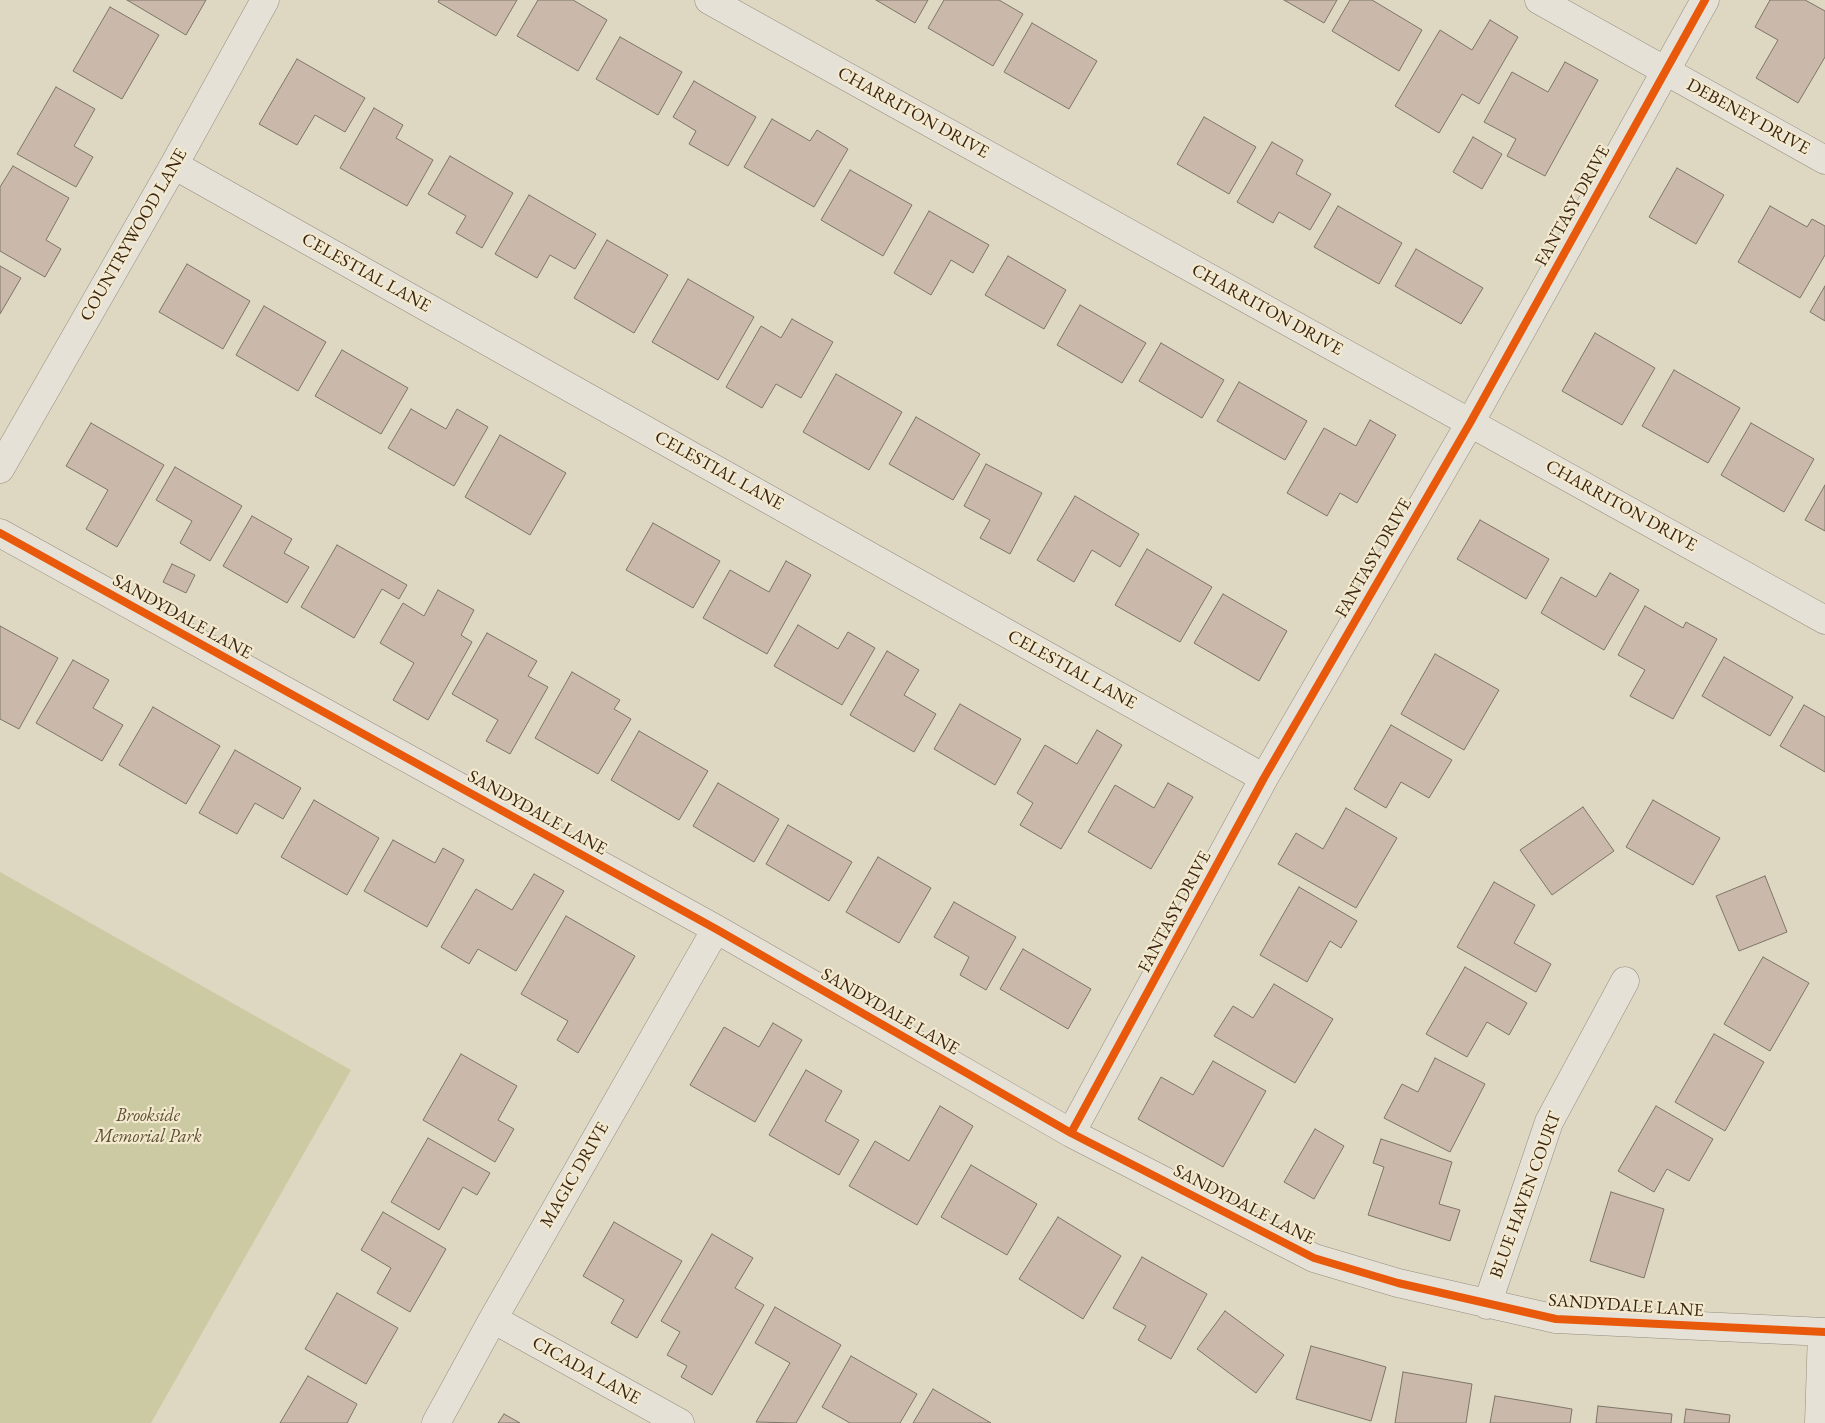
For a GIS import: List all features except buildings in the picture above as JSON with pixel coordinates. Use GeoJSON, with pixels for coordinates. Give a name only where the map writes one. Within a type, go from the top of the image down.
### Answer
{"type":"FeatureCollection","features":[{"type":"Feature","properties":{"kind":"street","name":"COUNTRYWOOD LANE"},"geometry":{"type":"LineString","coordinates":[[0,469],[174,165],[265,0]]}},
{"type":"Feature","properties":{"kind":"street","name":"CHARRITON DRIVE"},"geometry":{"type":"LineString","coordinates":[[709,0],[1825,620]]}},
{"type":"Feature","properties":{"kind":"street","name":"DEBENEY DRIVE"},"geometry":{"type":"LineString","coordinates":[[1539,0],[1825,160]]}},
{"type":"Feature","properties":{"kind":"street","name":"FANTASY DRIVE"},"geometry":{"type":"LineString","coordinates":[[1071,1133],[1264,778],[1470,423],[1705,0]]}},
{"type":"Feature","properties":{"kind":"street","name":"CELESTIAL LANE"},"geometry":{"type":"LineString","coordinates":[[174,165],[1264,778]]}},
{"type":"Feature","properties":{"kind":"street","name":"SANDYDALE LANE"},"geometry":{"type":"LineString","coordinates":[[0,533],[716,929],[1071,1133],[1314,1258],[1398,1283],[1487,1305],[1556,1319],[1824,1332]]}},
{"type":"Feature","properties":{"kind":"street","name":"MAGIC DRIVE"},"geometry":{"type":"LineString","coordinates":[[436,1423],[493,1319],[716,929]]}},
{"type":"Feature","properties":{"kind":"street","name":"BLUE HAVEN COURT"},"geometry":{"type":"LineString","coordinates":[[1487,1305],[1549,1122],[1624,981]]}},
{"type":"Feature","properties":{"kind":"street","name":"CICADA LANE"},"geometry":{"type":"LineString","coordinates":[[493,1319],[680,1423]]}},
{"type":"Feature","properties":{"kind":"street"},"geometry":{"type":"LineString","coordinates":[[1819,1423],[1824,1332]]}},
{"type":"Feature","properties":{"kind":"green space","name":"Brookside Memorial Park"},"geometry":{"type":"Polygon","coordinates":[[[0,872],[351,1070],[151,1423],[0,1423],[0,872]]]}},
{"type":"Feature","properties":{"kind":"cycle path"},"geometry":{"type":"LineString","coordinates":[[1071,1133],[1264,778],[1470,423],[1705,0]]}},
{"type":"Feature","properties":{"kind":"cycle path"},"geometry":{"type":"LineString","coordinates":[[0,533],[716,929],[1071,1133],[1314,1258],[1398,1283],[1556,1319],[1825,1332]]}}]}
